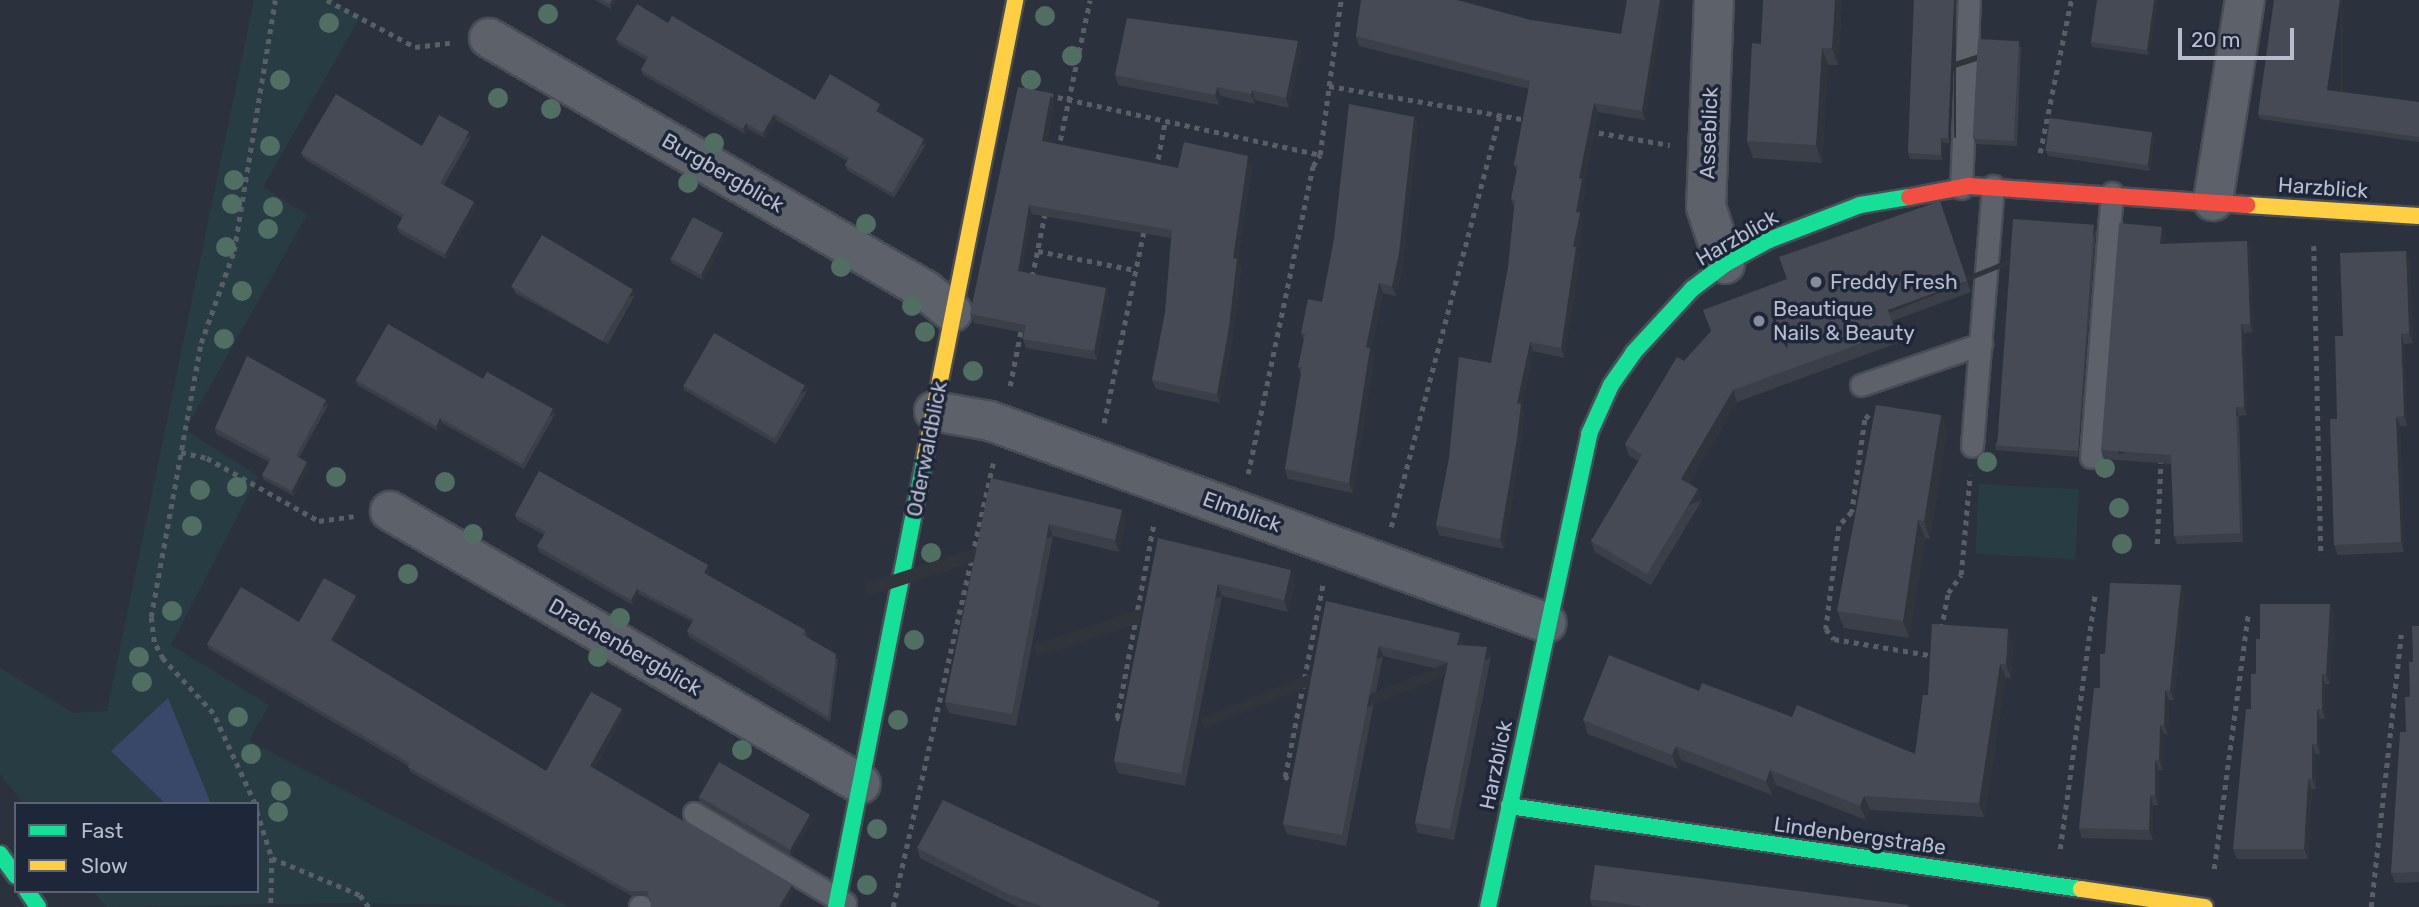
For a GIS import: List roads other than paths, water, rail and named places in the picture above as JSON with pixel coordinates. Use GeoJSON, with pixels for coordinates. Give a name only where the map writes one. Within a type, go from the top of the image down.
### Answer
{"type":"FeatureCollection","features":[{"type":"Feature","properties":{"kind":"street","name":"Oderwaldblick"},"geometry":{"type":"LineString","coordinates":[[842,904],[861,784],[1015,0]]}},
{"type":"Feature","properties":{"kind":"street","name":"Asseblick"},"geometry":{"type":"LineString","coordinates":[[1714,0],[1706,207],[1726,264]]}},
{"type":"Feature","properties":{"kind":"street"},"geometry":{"type":"LineString","coordinates":[[2213,201],[2245,0]]}},
{"type":"Feature","properties":{"kind":"street","name":"Burgbergblick"},"geometry":{"type":"LineString","coordinates":[[489,38],[925,290],[952,312]]}},
{"type":"Feature","properties":{"kind":"street","name":"Harzblick"},"geometry":{"type":"LineString","coordinates":[[1488,907],[1579,465],[1599,408],[1659,322],[1726,264],[1769,240],[1860,205],[1962,188],[2032,187],[2419,216]]}},
{"type":"Feature","properties":{"kind":"street","name":"Elmblick"},"geometry":{"type":"LineString","coordinates":[[934,411],[990,421],[1547,623]]}},
{"type":"Feature","properties":{"kind":"street","name":"Drachenbergblick"},"geometry":{"type":"LineString","coordinates":[[390,511],[861,784]]}},
{"type":"Feature","properties":{"kind":"street","name":"Lindenbergstraße"},"geometry":{"type":"LineString","coordinates":[[1508,806],[2205,907]]}},
{"type":"Feature","properties":{"kind":"street"},"geometry":{"type":"LineString","coordinates":[[0,854],[14,873]]}},
{"type":"Feature","properties":{"kind":"lane"},"geometry":{"type":"LineString","coordinates":[[1962,188],[1969,0]]}},
{"type":"Feature","properties":{"kind":"lane"},"geometry":{"type":"LineString","coordinates":[[1972,446],[1993,186]]}},
{"type":"Feature","properties":{"kind":"lane"},"geometry":{"type":"LineString","coordinates":[[2091,457],[2112,193]]}},
{"type":"Feature","properties":{"kind":"lane"},"geometry":{"type":"LineString","coordinates":[[1861,385],[1980,344]]}},
{"type":"Feature","properties":{"kind":"lane"},"geometry":{"type":"LineString","coordinates":[[694,813],[842,904]]}},
{"type":"Feature","properties":{"kind":"water"},"geometry":{"type":"Polygon","coordinates":[[[168,698],[210,802],[164,802],[111,751],[168,698]]]}},
{"type":"Feature","properties":{"kind":"place","name":"Freddy Fresh"},"geometry":{"type":"Point","coordinates":[1816,282]}},
{"type":"Feature","properties":{"kind":"place","name":"Beautique Nails & Beauty"},"geometry":{"type":"Point","coordinates":[1759,321]}}]}
